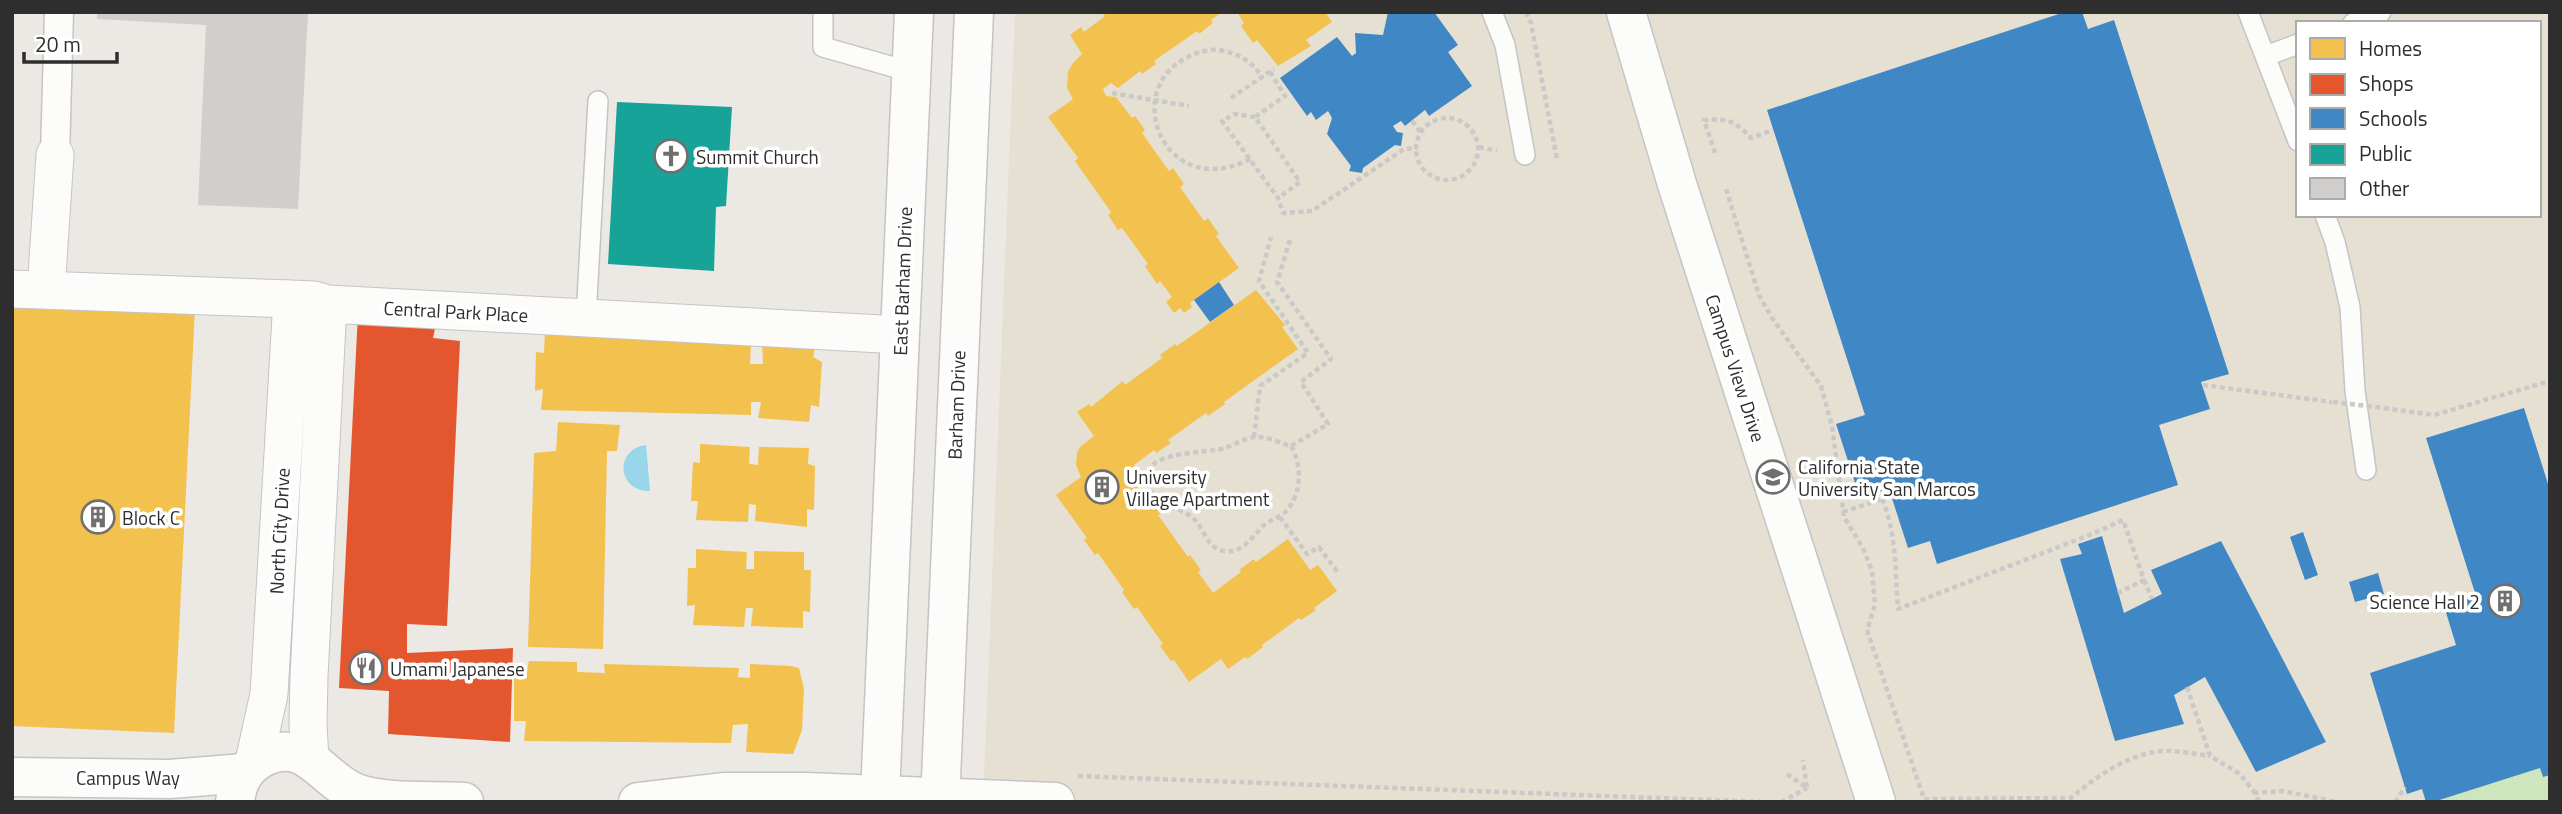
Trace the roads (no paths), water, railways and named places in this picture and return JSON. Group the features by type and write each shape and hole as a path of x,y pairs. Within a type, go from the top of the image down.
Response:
{"street":[{"path":"29,290 55,155 59,12"},
{"path":"911,72 914,12"},
{"name":"Barham Drive","path":"940,799 974,12"},
{"name":"Campus View Drive","path":"1626,12 1677,184 1876,802"},
{"name":"East Barham Drive","path":"899,353 911,72"},
{"name":"Central Park Place","path":"29,290 314,300 328,304 586,318 899,353"},
{"name":"North City Drive","path":"244,779 268,701 292,299"},
{"name":"North City Drive","path":"322,776 307,723 328,304"},
{"path":"878,798 899,353"},
{"name":"Campus Way","path":"12,777 244,779 267,755 296,752 322,776 355,792 386,798 464,802"},
{"path":"638,802 723,792 940,799 1062,788"}],"lane":[{"path":"823,12 823,47 911,72"},
{"path":"1492,12 1505,46 1525,155"},
{"path":"2248,12 2296,136"},
{"path":"2358,21 2381,12"},
{"path":"2266,56 2296,45"},
{"path":"586,318 598,101"},
{"path":"2326,217 2335,242 2350,307 2355,391 2366,470"}],"water":[{"path":"646,445 650,491 631,485 624,470 628,454"}],"place":[{"name":"Summit Church","path":"671,156"},
{"name":"California State University San Marcos","path":"1773,477"},
{"name":"University Village Apartment","path":"1102,487"},
{"name":"Block C","path":"98,517"},
{"name":"Science Hall 2","path":"2505,601"},
{"name":"Umami Japanese","path":"366,668"}]}
